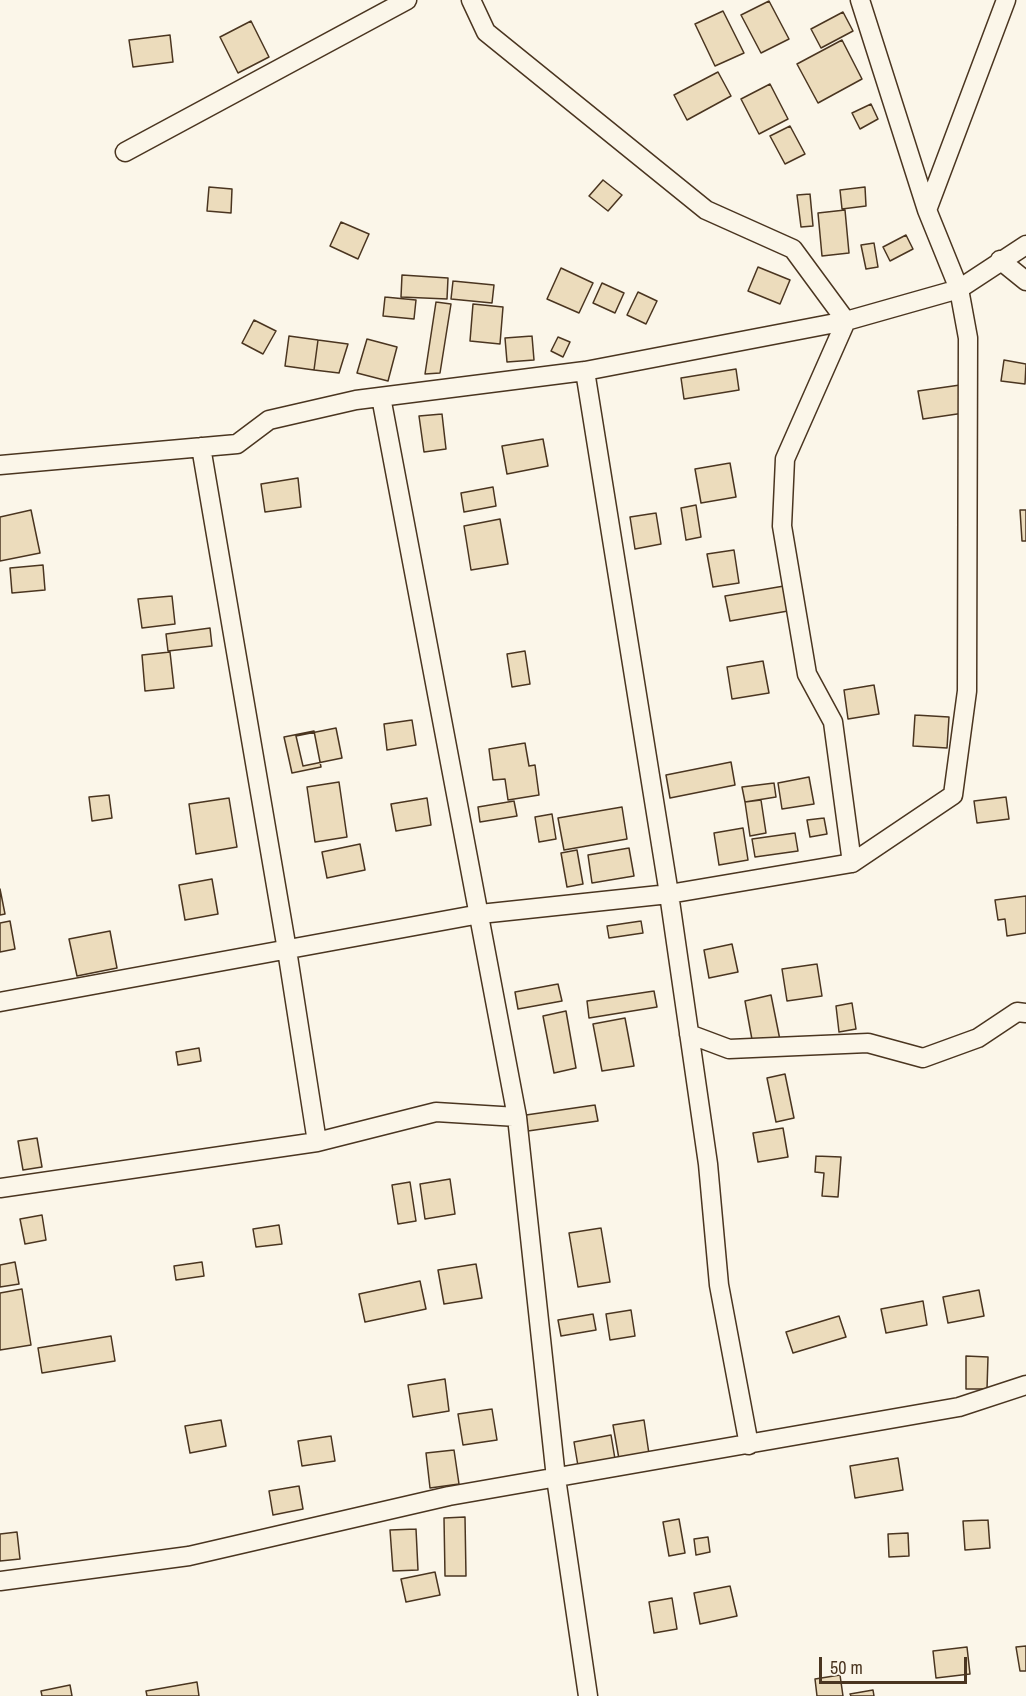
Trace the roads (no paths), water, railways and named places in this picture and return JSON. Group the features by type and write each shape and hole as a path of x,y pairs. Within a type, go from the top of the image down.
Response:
{"street":[{"path":"126,152 407,0"},
{"path":"471,0 486,32 706,210 793,249 846,321"},
{"path":"0,1002 480,914 669,894 852,863 954,795 967,691 968,338 959,289 927,210 860,0"},
{"path":"927,210 1005,0"},
{"path":"0,465 237,444 269,420 381,397 585,371 846,321 959,289 1026,245"},
{"path":"1000,260 1026,281"},
{"path":"846,321 784,459 782,526 807,674 833,722 852,863"},
{"path":"585,371 669,894 708,1164 719,1285 749,1445"},
{"path":"381,397 517,1117 556,1478 588,1696"},
{"path":"201,447 287,950 317,1142"},
{"path":"689,1034 729,1049 868,1043 923,1058 978,1038 1017,1012 1026,1013"},
{"path":"0,1188 317,1142 436,1112 517,1117"},
{"path":"0,1581 189,1556 449,1496 959,1407 1026,1385"}]}
